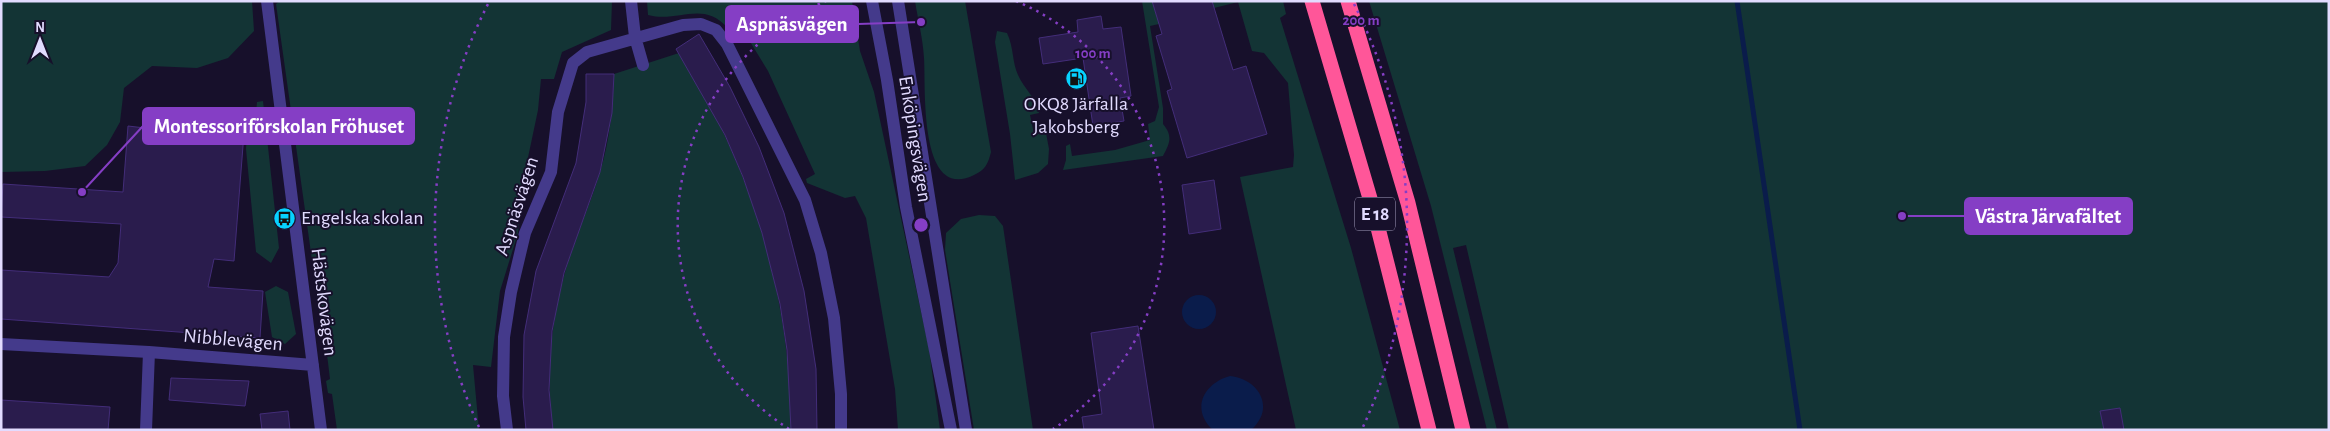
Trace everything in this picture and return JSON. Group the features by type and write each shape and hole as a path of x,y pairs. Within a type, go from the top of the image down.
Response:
{"highway":[{"name":"E 18","path":"1312,1 1374,212 1428,430"},
{"name":"E 18","path":"1348,1 1408,203 1463,430"}],"street":[{"name":"Hästskovägen","path":"267,1 320,430"},
{"path":"631,1 635,37 643,65"},
{"name":"Enköpingsvägen","path":"872,1 887,80 906,208 951,430"},
{"name":"Enköpingsvägen","path":"898,1 966,430"},
{"name":"Aspnäsvägen","path":"507,430 503,396 504,337 511,292 525,233 551,172 558,112 573,63 587,52 635,37 683,25 701,24 716,30 727,44 746,78 805,200 821,253 834,318 841,394 840,430"},
{"name":"Nibblevägen","path":"1,344 149,352 313,366"},
{"path":"146,430 149,352"}],"green space":[{"path":"1,1 252,1 254,31 228,58 197,68 152,66 124,88 120,122 107,145 85,166 45,171 1,172"},
{"path":"280,1 612,1 611,30 562,52 554,79 541,79 538,110 522,186 518,233 500,291 491,367 473,365 479,430 337,430 332,394 328,393 326,381 330,379 325,338 323,338 276,4"},
{"path":"647,1 852,1 860,51 874,92 929,349 940,430 898,430 895,389 866,218 855,196 845,198 807,183 806,179 815,174 768,71 738,22 727,27 718,19 699,13 659,17 648,15"},
{"path":"915,1 965,1 991,152 986,166 974,175 956,179 943,172 934,158 926,115 922,37"},
{"path":"1142,1 1152,1 1159,24 1150,26 1163,108 1163,124 1169,136 1169,143 1163,156 1063,170 1066,160 1066,146 1070,144 1072,156 1115,150 1150,140 1148,124 1155,121 1159,107"},
{"path":"1212,1 1283,1 1286,14 1280,18 1351,248 1400,430 1296,430 1240,177 1293,167 1294,155 1288,83 1264,53 1252,51 1238,2 1214,8"},
{"path":"1369,1 2329,1 2329,430 1509,430 1466,245 1453,248 1497,430 1487,430 1431,206"},
{"path":"997,31 1007,33 1018,75 1038,108 1039,113 1030,115 1034,134 1046,133 1049,149 1048,164 1038,173 1015,180 1010,134 995,42"},
{"path":"679,53 725,136 740,171 765,243 774,279 787,354 791,430 553,430 550,372 555,314 568,263 596,185 606,148 613,99 614,74"},
{"path":"263,101 279,248 271,263 256,252 246,149 247,133 207,129 202,112 256,114 257,102"},
{"path":"979,215 995,216 1003,226 1033,430 974,430 945,250 946,233 961,219"},
{"path":"276,286 288,292 296,334 285,344 272,337 265,292"}],"water":[{"path":"1199,295 1211,300 1216,312 1211,324 1199,329 1187,324 1182,312 1187,300"},
{"path":"1230,376 1240,378 1249,383 1261,396 1263,404 1262,413 1251,430 1213,430 1202,414 1201,406 1207,391 1213,384"}],"building":[{"path":"1152,1 1212,1 1233,70 1246,66 1267,134 1187,158 1167,91 1172,89 1156,36 1162,34"},
{"path":"1101,16 1103,29 1121,27 1131,96 1120,98 1124,121 1093,126 1083,58 1043,64 1039,38 1078,32 1077,20"},
{"path":"699,34 730,87 759,147 784,213 804,291 816,369 817,430 791,430 787,350 780,304 762,233 743,177 725,135 676,49"},
{"path":"586,74 614,74 612,113 600,172 564,273 552,331 549,390 553,430 526,430 523,397 524,335 536,271 576,163 586,102"},
{"path":"145,123 226,128 226,132 244,133 234,261 214,259 208,287 263,291 260,338 1,319 1,270 109,277 118,263 121,224 1,217 3,184 123,192 128,126 145,128"},
{"path":"1214,180 1221,229 1189,234 1182,185"},
{"path":"1138,326 1154,430 1084,430 1082,417 1102,414 1091,333"},
{"path":"171,378 249,381 245,406 169,400"},
{"path":"1,400 110,407 108,430 1,430"},
{"path":"2120,408 2124,430 2104,430 2100,411"},
{"path":"288,411 290,430 262,430 260,414"}],"waterway":[{"path":"1737,1 1800,430"}],"place":[{"name":"Aspnäsvägen","path":"921,22"},
{"name":"OKQ8 Järfalla Jakobsberg","path":"1076,78"},
{"name":"Montessoriförskolan Fröhuset","path":"82,192"},
{"name":"Västra Järvafältet","path":"1902,216"},
{"name":"Engelska skolan","path":"285,218"}]}
